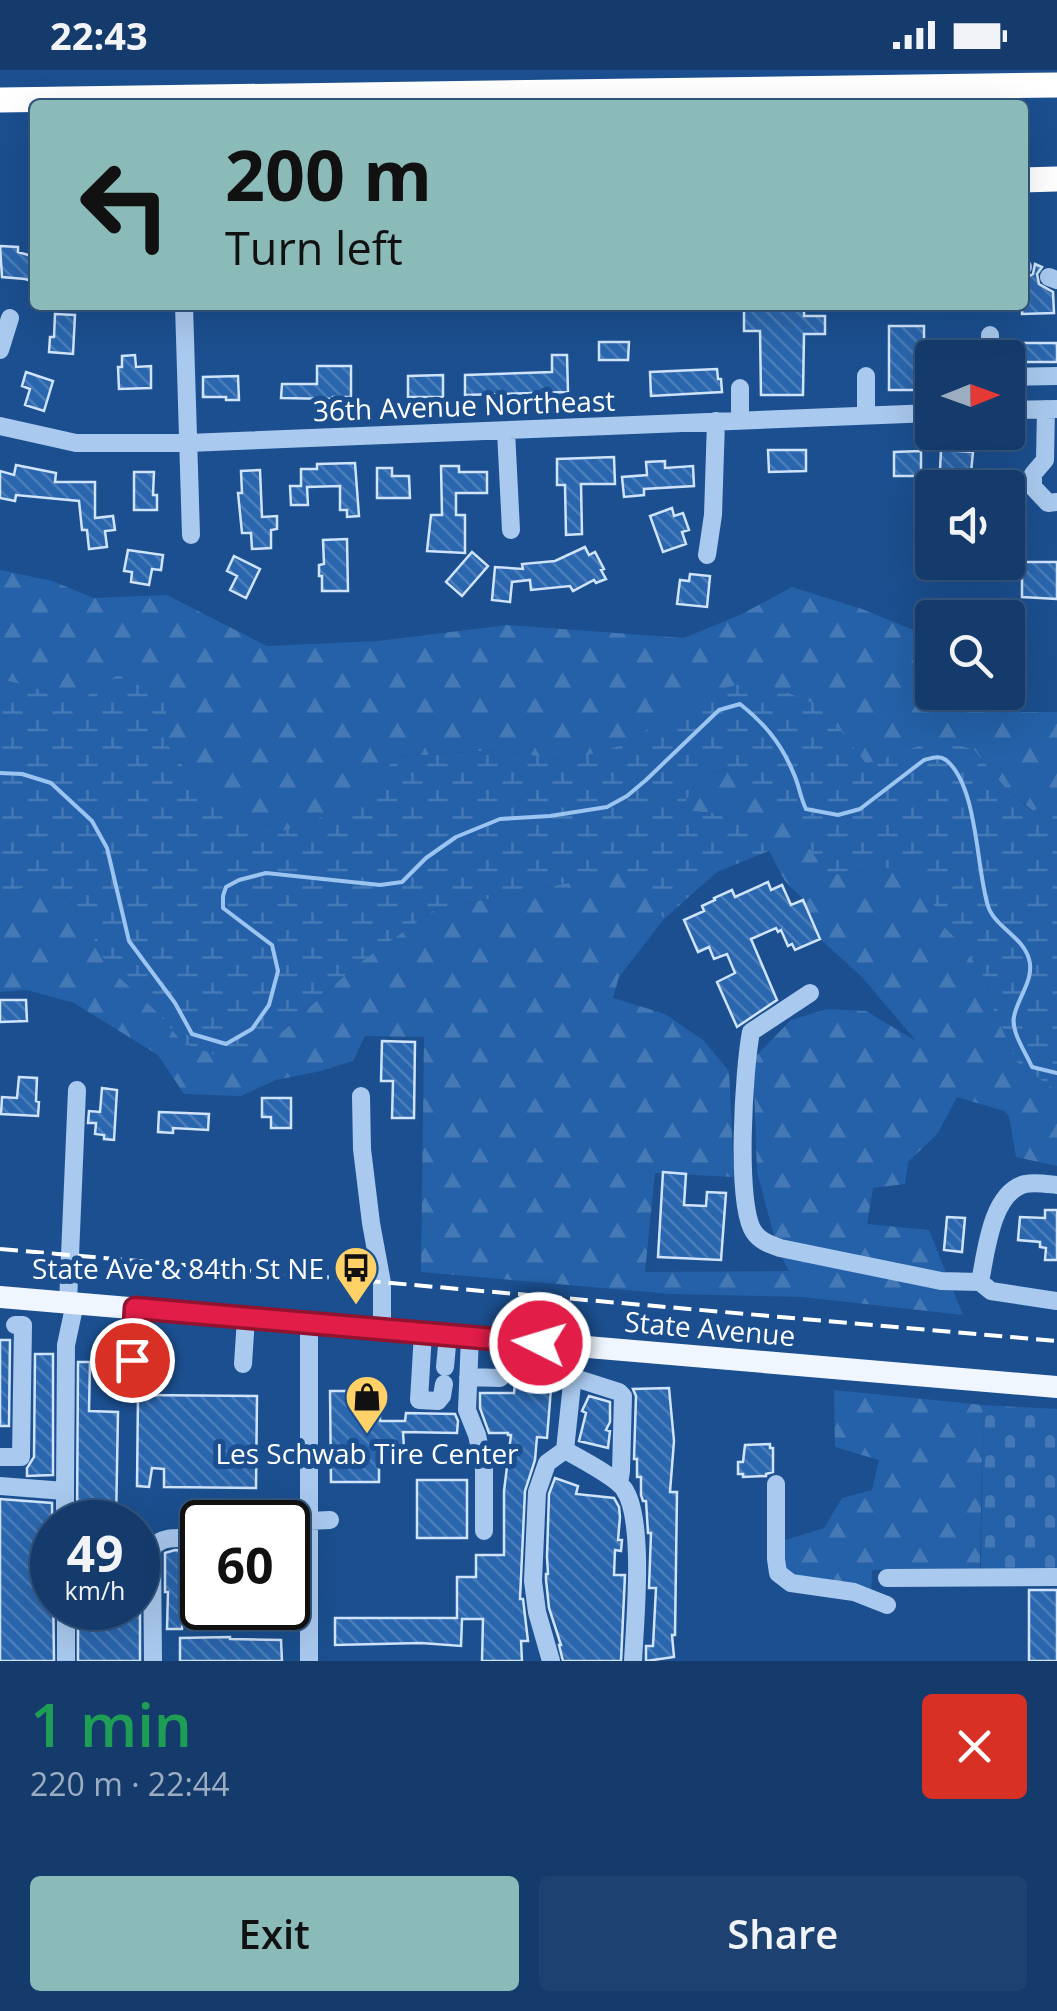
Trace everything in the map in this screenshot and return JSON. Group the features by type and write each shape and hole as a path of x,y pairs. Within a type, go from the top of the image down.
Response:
{"highway":[{"path":"124,100 1057,85"},
{"path":"0,102 30,102"},
{"path":"0,102 30,103"},
{"path":"1028,180 1057,179"}],"main road":[{"name":"State Avenue","path":"8,1298 309,1324 388,1336 424,1333 1057,1387"}],"street":[{"path":"184,310 190,535"},
{"path":"0,350 10,318"},
{"path":"866,376 866,416"},
{"path":"1049,376 1052,451 1032,474 1033,487 1048,503 1057,502"},
{"path":"740,388 740,420"},
{"name":"36th Avenue Northeast","path":"0,426 76,443 188,444 915,414"},
{"path":"706,555 713,515 716,421"},
{"path":"506,432 511,530"},
{"path":"810,993 750,1032 742,1127 747,1214 752,1230 763,1242 780,1248 941,1281 980,1282 991,1291 1057,1301"},
{"path":"65,1500 66,1345 71,1303 76,1090"},
{"path":"361,1096 362,1149 388,1336"},
{"path":"980,1282 989,1235 1005,1197 1023,1184 1057,1185"},
{"path":"0,1456 21,1457 23,1325 7,1324 8,1298"},
{"path":"132,1360 135,1308"},
{"path":"242,1364 246,1318"},
{"path":"309,1324 309,1500"},
{"path":"424,1333 419,1400 438,1400 459,1336"},
{"path":"459,1336 468,1377 467,1410 484,1469 484,1531"},
{"path":"551,1661 537,1612 534,1582 537,1492 547,1464 565,1450 576,1346"},
{"path":"468,1377 500,1378"},
{"path":"572,1378 622,1396 619,1484"},
{"path":"444,1382 468,1397"},
{"path":"565,1450 624,1488 635,1521 634,1661"},
{"path":"776,1484 778,1573 791,1583 854,1592 887,1605"},
{"path":"0,1486 65,1491"},
{"path":"310,1529 330,1520"},
{"path":"154,1661 152,1549 162,1539 180,1539"},
{"path":"887,1578 1057,1577"},
{"path":"66,1630 66,1661"},
{"path":"309,1630 309,1661"}],"green space":[{"path":"0,570 52,581 94,598 167,595 267,646 378,641 507,625 684,638 742,614 792,587 915,631 915,710 1057,712 1057,801 1033,811 1006,789 974,750 866,764 823,707 702,694 625,744 569,761 496,750 397,757 351,807 283,831 242,816 189,775 166,742 166,704 81,700 0,679"},
{"path":"136,662 166,704 166,742 189,775 242,816 283,831 351,807 397,757 496,750 569,761 625,744 701,694 756,680 823,707 866,764 939,739 974,750 1006,789 1032,811 1057,801 1057,1089 1017,1062 993,1009 986,980 962,944 943,926 928,891 907,870 883,868 828,875 797,830 729,770 701,773 681,810 745,822 769,851 717,872 664,919 633,875 614,866 574,882 435,909 355,966 283,1031 241,1057 219,1056 184,1044 157,1012 107,966 88,926 67,897 21,888 0,898 0,679 81,700"},
{"path":"730,770 797,830 828,875 883,868 907,870 928,891 943,926 962,944 986,980 993,1009 1057,1089 1057,1166 1016,1157 1009,1116 957,1097 938,1133 908,1162 905,1184 873,1188 867,1224 929,1230 963,1315 803,1297 671,1294 421,1272 424,1037 365,1036 353,1061 276,1080 241,1096 184,1094 158,1055 74,1003 27,990 0,992 0,898 21,888 67,897 88,926 107,966 157,1012 184,1044 283,1031 355,966 435,909 574,882 614,866 633,875 664,919 619,977 613,998 665,1014 703,1040 729,1071 734,1177 655,1173 645,1272 789,1271 777,1247 757,1172 753,1059 791,1020 827,1009 866,1011 916,1041 862,977 821,940 804,900 785,881 769,851 745,822 681,810 701,773"},
{"path":"834,1390 983,1405 980,1569 872,1570 871,1595 788,1577 779,1542 824,1528 842,1498 872,1490 879,1460 835,1447"},
{"path":"983,1405 1057,1409 1057,1569 981,1569"}],"building":[{"path":"0,246 18,247 18,252 30,256 30,280 2,277"},
{"path":"1035,264 1042,267 1037,274 1039,284 1053,292 1054,313 1022,314 1022,310 1028,310 1028,277 1033,274"},
{"path":"744,310 804,310 804,316 825,316 825,334 804,334 803,395 761,395 760,331 744,331"},
{"path":"55,314 75,315 73,354 49,352"},
{"path":"889,326 924,326 924,340 915,340 915,390 889,390"},
{"path":"599,342 629,342 628,360 599,360"},
{"path":"1025,343 1057,343 1057,362 1025,362"},
{"path":"135,355 136,367 151,366 151,388 119,389 122,356"},
{"path":"552,355 567,355 568,392 465,395 465,375 552,372"},
{"path":"317,366 351,366 351,397 281,398 282,384 317,384"},
{"path":"717,369 722,392 651,396 650,372"},
{"path":"26,372 53,381 44,411 25,405 30,389 22,386"},
{"path":"443,375 443,397 408,397 408,376"},
{"path":"238,376 239,400 203,397 203,377"},
{"path":"768,450 806,450 806,471 769,472"},
{"path":"941,450 973,452 971,470 940,470"},
{"path":"921,451 921,470 915,470 915,476 894,476 894,452"},
{"path":"614,457 615,484 581,484 582,534 566,535 565,485 557,485 557,459"},
{"path":"665,461 665,468 693,466 694,486 644,489 644,495 624,497 622,477 647,475 646,462"},
{"path":"355,463 359,516 347,517 347,510 340,510 340,486 307,487 308,505 291,505 290,486 301,486 301,469 317,469 317,464"},
{"path":"16,465 56,473 55,482 95,482 95,518 113,516 115,530 105,531 107,547 89,549 79,501 16,495 15,501 0,498 0,471 14,475"},
{"path":"441,466 459,466 459,472 487,472 487,493 456,493 456,515 465,515 465,553 427,551 431,515 442,515"},
{"path":"377,468 392,468 392,476 409,476 410,498 377,498"},
{"path":"260,470 262,517 277,516 277,529 271,530 271,548 252,549 251,533 242,533 238,493 242,493 241,471"},
{"path":"134,472 154,472 157,510 134,510"},
{"path":"672,508 674,516 683,513 689,530 682,532 686,544 663,552 650,516"},
{"path":"347,539 348,591 322,591 319,565 324,564 323,540"},
{"path":"585,547 589,555 595,552 606,579 596,583 594,580 573,591 570,586 531,590 530,580 512,582 510,602 492,600 495,567 523,569 522,564 555,561"},
{"path":"128,550 163,555 161,570 152,569 149,585 131,582 132,572 124,571"},
{"path":"472,552 488,566 462,596 446,582"},
{"path":"234,556 260,569 246,598 230,590 237,576 227,571"},
{"path":"1025,562 1057,562 1057,599 1022,597"},
{"path":"690,574 710,576 707,607 677,604 680,580 689,581"},
{"path":"768,882 771,890 782,885 791,905 803,900 820,939 795,950 776,928 751,939 777,1000 737,1027 717,982 735,973 727,954 714,959 709,947 698,952 684,920 704,911 702,906 714,898 732,890 735,897"},
{"path":"0,1000 26,1000 27,1021 0,1022"},
{"path":"382,1041 415,1042 414,1118 392,1118 393,1081 381,1081"},
{"path":"19,1077 37,1078 38,1116 1,1114 2,1097 17,1098"},
{"path":"102,1088 117,1090 114,1140 95,1134 96,1123 88,1123 89,1111 100,1112"},
{"path":"262,1098 291,1098 291,1128 271,1128 271,1117 262,1117"},
{"path":"159,1112 209,1114 208,1130 173,1128 173,1133 158,1132"},
{"path":"663,1172 686,1174 684,1205 706,1206 707,1192 726,1193 721,1260 658,1257"},
{"path":"1045,1210 1057,1210 1057,1260 1045,1260 1046,1248 1040,1247 1040,1242 1018,1240 1020,1217 1045,1218"},
{"path":"947,1217 965,1218 962,1252 944,1250"},
{"path":"0,1340 10,1340 9,1426 0,1426"},
{"path":"35,1354 53,1354 53,1475 27,1476 34,1457"},
{"path":"78,1362 90,1362 89,1411 118,1412 116,1500 77,1500"},
{"path":"535,1374 552,1376 547,1438 537,1437 535,1460 525,1491 520,1599 528,1641 521,1641 522,1661 482,1661 483,1619 462,1619 461,1646 335,1645 335,1618 457,1618 457,1577 476,1577 476,1555 504,1555 504,1491 511,1435 489,1433 480,1408 480,1393 514,1393 515,1383 534,1384"},
{"path":"669,1388 674,1441 670,1492 677,1492 674,1657 646,1661 646,1646 653,1646 656,1588 649,1588 651,1533 634,1459 633,1389"},
{"name":"Les Schwab Tire Center","path":"330,1391 380,1391 380,1421 405,1421 406,1413 455,1414 457,1433 403,1432 404,1448 379,1448 379,1482 331,1482"},
{"path":"138,1395 257,1396 256,1488 164,1487 164,1469 152,1468 149,1487 137,1486"},
{"path":"589,1396 610,1402 608,1448 579,1441 586,1413 582,1411"},
{"path":"770,1444 773,1472 766,1476 738,1474 745,1445"},
{"path":"555,1478 578,1486 576,1494 614,1498 619,1507 618,1540 622,1540 621,1551 615,1550 614,1575 625,1575 621,1661 563,1661 546,1580 549,1494"},
{"path":"417,1480 467,1480 467,1538 417,1538"},
{"path":"0,1499 30,1501 30,1630 54,1630 54,1661 0,1661"},
{"path":"180,1550 180,1629 167,1629 165,1553"},
{"path":"1029,1590 1057,1590 1057,1661 1029,1661"},
{"path":"78,1630 140,1630 140,1661 78,1661"},
{"path":"180,1638 281,1640 282,1661 180,1661"}],"waterway":[{"path":"0,773 22,774 51,783 92,821 107,848 129,941 175,1003 192,1034 226,1044 252,1029 269,1005 278,971 272,945 223,908 226,887 239,880 266,873 380,885 402,882 426,858 456,837 500,819 607,807 646,780 719,710 740,704 764,726 783,752 806,809 838,815 860,809 924,760 941,758 956,772 964,788 991,913 1021,944 1029,959 1028,982 1014,1017 1017,1036 1032,1067 1057,1073"}],"railway":[{"path":"0,1249 1057,1341"}],"place":[{"name":"State Ave & 84th St NE","path":"356,1306"},
{"name":"Les Schwab Tire Center","path":"367,1435"}],"route":[{"path":"132,1360 135,1308 540,1343"}]}
